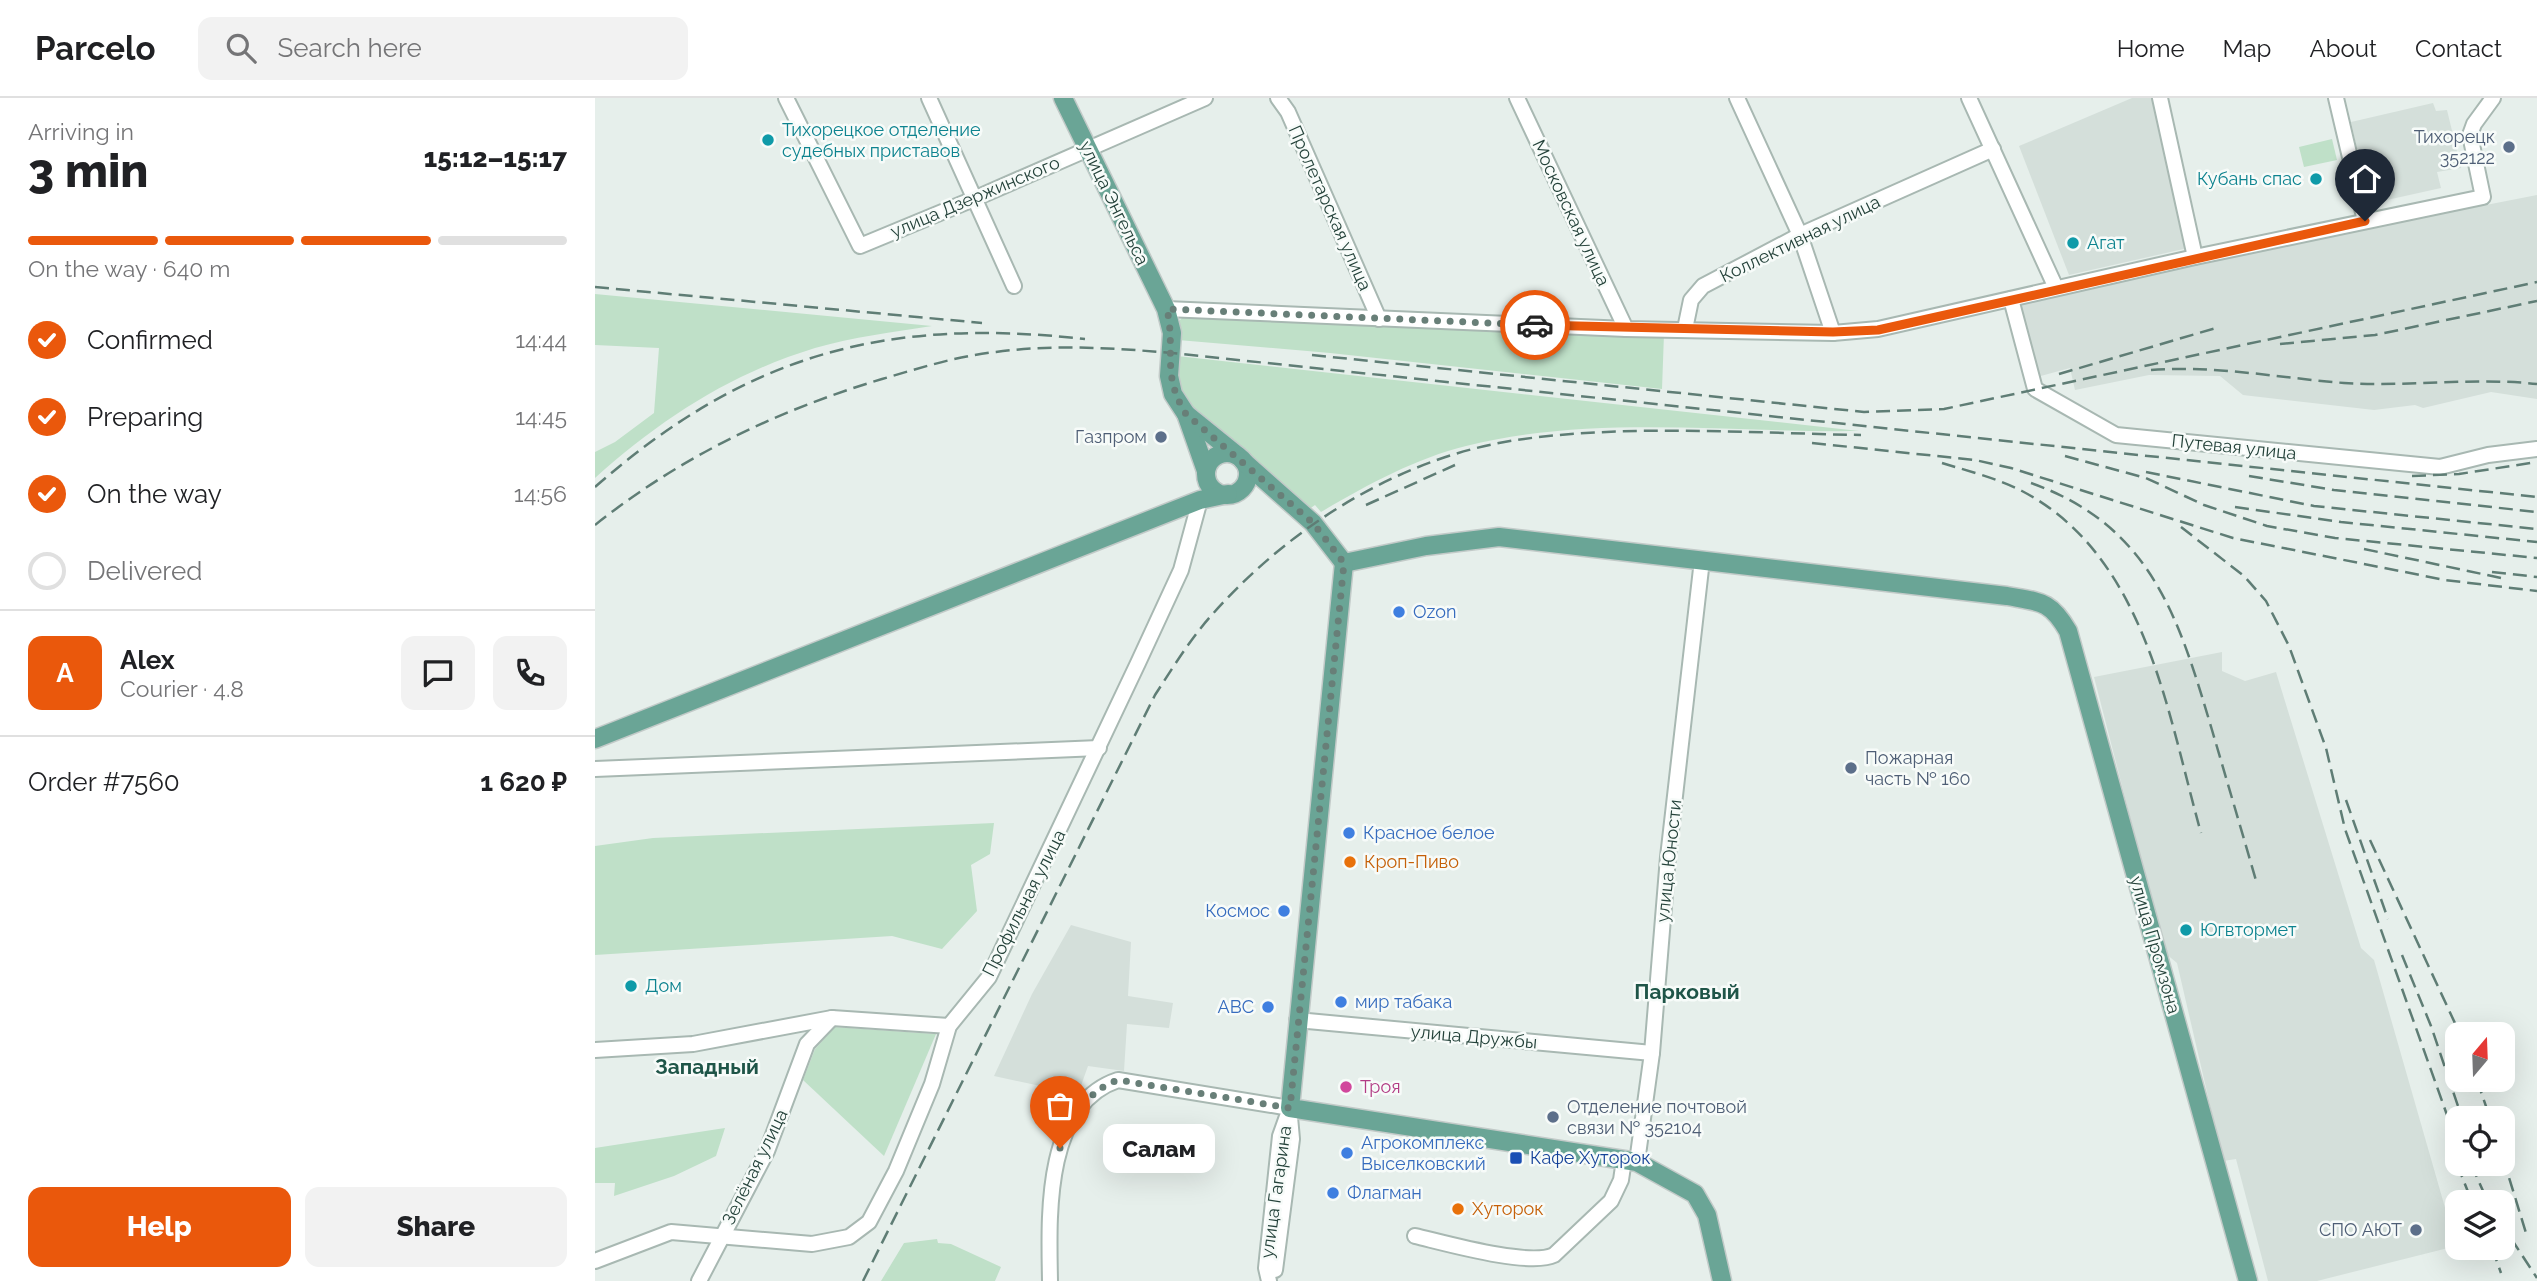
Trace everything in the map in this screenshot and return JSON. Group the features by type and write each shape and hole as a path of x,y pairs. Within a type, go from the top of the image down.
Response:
{"main road":[{"name":"улица Энгельса","path":"1063,98 1167,309 1172,333 1169,376 1173,394 1186,414 1207,476"},
{"path":"1186,414 1313,523 1344,563 1426,546 1499,537 1702,560"},
{"path":"1200,500 1211,460 1220,454 1228,453 1241,459 1248,472 1241,489 1230,494 1215,490 1207,476"},
{"path":"595,739 1200,500 1273,489"},
{"name":"улица Промзона","path":"1702,560 2007,596 2039,602 2056,611 2068,631 2248,1281"},
{"name":"улица Гагарина","path":"1290,1108 1344,563"},
{"path":"1290,1108 1630,1161 1695,1194 1707,1215 1722,1281"}],"street":[{"name":"улица Дзержинского","path":"786,98 860,246 1205,98"},
{"path":"929,98 1014,286"},
{"name":"Пролетарская улица","path":"1278,98 1288,112 1380,319"},
{"name":"Московская улица","path":"1517,98 1626,328"},
{"path":"1737,98 1800,235 1833,332"},
{"path":"1969,98 2056,288"},
{"path":"2160,98 2195,257"},
{"path":"2336,98 2365,221"},
{"path":"1167,309 1626,328 1833,332 1878,330 2195,257 2483,197 2470,135 2493,98"},
{"name":"Коллективная улица","path":"1685,329 1691,300 1703,286 1800,235 1993,149"},
{"name":"Путевая улица","path":"2011,299 2035,389 2116,435 2440,467 2489,455 2537,449"},
{"name":"Профильная улица","path":"721,1236 811,1244 849,1237 869,1222 895,1171 932,1084 949,1026 989,977 1181,570 1200,500"},
{"name":"улица Юности","path":"1415,1236 1498,1254 1545,1259 1563,1247 1611,1200 1630,1161 1652,1053 1668,857 1702,560"},
{"path":"595,769 1099,748"},
{"path":"595,1050 693,1044 832,1018 949,1026"},
{"name":"Зелёная улица","path":"699,1281 767,1151 807,1044 832,1018"},
{"name":"улица Дружбы","path":"1297,1020 1652,1053"},
{"path":"1050,1281 1052,1185 1060,1148 1071,1122 1088,1099 1108,1083 1118,1080 1290,1108"},
{"name":"улица Гагарина","path":"1270,1278 1275,1270 1292,1139 1290,1108"},
{"path":"595,1261 671,1232 721,1236"}],"shaded area":[{"path":"2132,98 2157,98 2188,248 2069,275 2019,146"},
{"path":"2433,103 2436,111 2447,110 2461,168 2437,172 2441,188 2369,204 2351,122"},
{"path":"2537,195 2537,399 2491,392 2423,408 2415,405 2374,410 2243,395 2220,376 2149,375 2075,390 2070,368 2037,377 2020,305 2302,241"},
{"path":"2222,652 2222,671 2245,681 2276,672 2361,948 2374,960 2445,1208 2445,1249 2317,1281 2268,1281 2236,1159 2223,1161 2177,963 2165,953 2094,677"},
{"path":"1071,925 1131,942 1128,996 1173,1003 1169,1028 1127,1024 1124,1071 1088,1066 1078,1094 994,1076 1032,994"}],"green space":[{"path":"2332,139 2337,160 2304,167 2299,147"},
{"path":"595,294 932,326 829,344 754,371 725,385 671,418 595,478 595,452 615,442 654,413 659,348 595,345"},
{"path":"1182,318 1664,334 1662,389 1330,353 1178,340 1177,323"},
{"path":"1177,356 1859,431 1661,427 1563,430 1514,436 1447,451 1409,465 1321,512 1315,505 1308,510 1284,485 1188,404 1178,384"},
{"path":"994,823 990,854 971,865 977,911 942,949 892,936 595,955 595,846 653,838"},
{"path":"835,1027 936,1034 884,1156 803,1080 815,1049"},
{"path":"725,1128 716,1156 674,1176 614,1196 615,1183 595,1183 595,1148"},
{"path":"937,1239 938,1243 951,1244 1001,1267 995,1281 881,1281 904,1243"}],"railway":[{"path":"1312,355 1864,412 1944,409 2537,282"},
{"path":"595,287 982,323"},
{"path":"2280,344 2375,335 2537,301"},
{"path":"2059,374 2216,328"},
{"path":"595,487 652,441 708,404 765,375 823,354 883,341 946,334 1013,334 1085,339"},
{"path":"595,525 628,500 696,457 731,438 805,406 882,379 953,359 1062,347 1172,353 2537,497"},
{"path":"2151,370 2199,369 2368,384 2489,381 2537,384"},
{"path":"863,1281 1155,695 1210,617 1274,554 1348,502 1388,480 1472,449 1516,440 1645,431 1861,435"},
{"path":"1812,443 1975,460 2011,468 2233,538 2445,580 2537,591"},
{"path":"2065,456 2146,478 2204,505 2267,526 2335,538 2537,558"},
{"path":"2412,476 2459,474 2537,462"},
{"path":"1942,463 2022,491 2064,519 2097,555 2124,596 2145,641 2162,689 2201,833"},
{"path":"1366,505 1455,465"},
{"path":"2146,472 2314,506 2537,529"},
{"path":"2249,476 2334,490 2537,512"},
{"path":"2031,483 2072,501 2106,524 2133,551 2155,581 2172,614 2200,689 2257,884"},
{"path":"2235,507 2341,522 2537,542"},
{"path":"2181,527 2244,576 2266,601 2289,646 2326,748 2345,829 2445,1109"},
{"path":"2364,549 2501,578"},
{"path":"2492,572 2537,577"},
{"path":"2346,800 2388,919"},
{"path":"2370,840 2454,1022"},
{"path":"2402,955 2431,1026 2458,1106"},
{"path":"2481,1092 2486,1106"},
{"path":"2462,1176 2467,1190"},
{"path":"2476,1176 2483,1190"},
{"path":"2509,1176 2526,1233"},
{"path":"2515,1245 2537,1278"},
{"path":"2496,1260 2501,1273"}],"way so far":[{"path":"1060,1148 1071,1122 1088,1099 1108,1083 1118,1080 1290,1108 1344,563 1313,523 1241,458 1186,414 1173,394 1169,376 1172,333 1167,309 1535,325"}],"place":[{"name":"Тихорецкое отделение судебных приставов","path":"768,140"},
{"name":"Тихорецк 352122","path":"2509,147"},
{"name":"Кубань спас","path":"2316,179"},
{"name":"Агат","path":"2073,243"},
{"name":"Газпром","path":"1161,437"},
{"name":"Ozon","path":"1399,612"},
{"name":"Пожарная часть № 160","path":"1851,768"},
{"name":"Красное белое","path":"1349,833"},
{"name":"Кроп-Пиво","path":"1350,862"},
{"name":"Космос","path":"1284,911"},
{"name":"Югвтормет","path":"2186,930"},
{"name":"Дом","path":"631,986"},
{"name":"мир табака","path":"1341,1002"},
{"name":"ABC","path":"1268,1007"},
{"name":"Троя","path":"1346,1087"},
{"name":"Отделение почтовой связи № 352104","path":"1553,1117"},
{"name":"Салам","path":"1060,1148"},
{"name":"Агрокомплекс Выселковский","path":"1347,1153"},
{"name":"Кафе Хуторок","path":"1516,1158"},
{"name":"Флагман","path":"1333,1193"},
{"name":"Хуторок","path":"1458,1209"},
{"name":"СПО АЮТ","path":"2416,1230"}],"district":[{"name":"Парковый","path":"1687,992"},
{"name":"Западный","path":"707,1067"}],"route":[{"path":"1535,325 1833,332 1878,330 2056,288 2365,221"}]}
